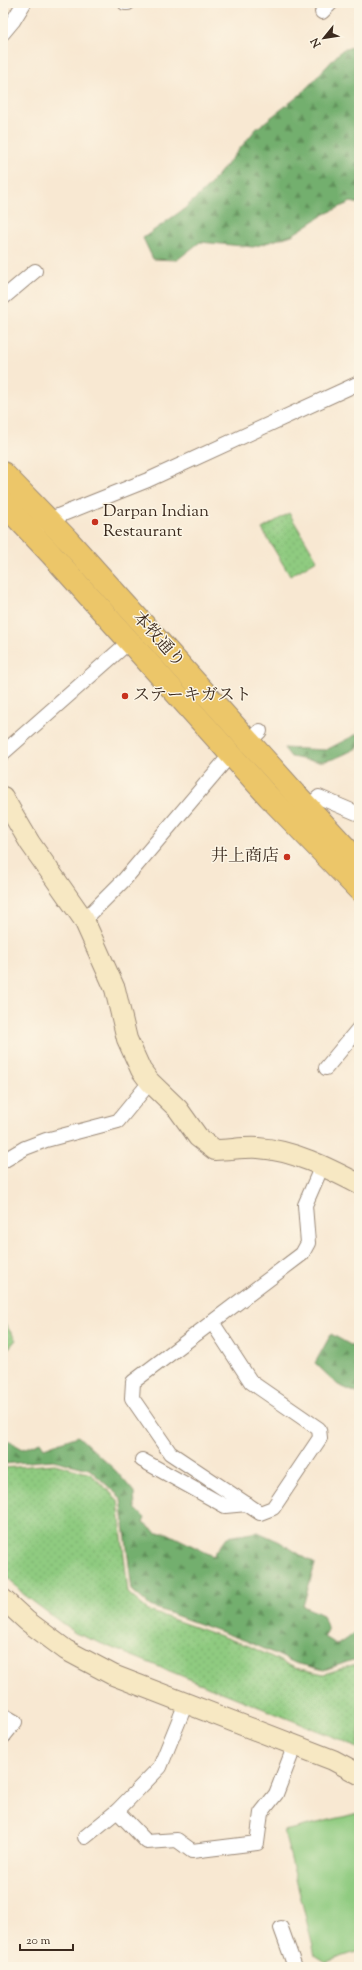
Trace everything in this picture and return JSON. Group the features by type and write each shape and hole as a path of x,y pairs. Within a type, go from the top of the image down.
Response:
{"main road":[{"name":"本牧通り","path":"3,473 255,736 300,814 359,890"},
{"name":"本牧通り","path":"3,503 130,641 231,754 300,814 359,862"}],"street":[{"path":"3,33 14,21 24,3"},
{"path":"3,298 35,271"},
{"path":"32,535 48,520 148,480 359,383"},
{"path":"3,753 130,641"},
{"path":"84,920 124,880 231,754"},
{"path":"3,797 30,843 84,920 115,989 127,1038 141,1070 150,1082 178,1109 198,1137 215,1150 258,1148 293,1156 322,1166 359,1184"},
{"path":"300,814 319,797 359,814"},
{"path":"326,1068 359,1028"},
{"path":"3,1161 25,1148 46,1140 118,1121 150,1082"},
{"path":"212,1322 251,1382 319,1429 320,1438 273,1508 260,1513 170,1453 132,1398 133,1382 212,1322 302,1254 308,1243 305,1206 322,1166"},
{"path":"142,1460 225,1506 247,1504"},
{"path":"3,1599 27,1621 66,1650 113,1675 333,1760 359,1774"},
{"path":"85,1837 117,1810 160,1767 186,1703"},
{"path":"3,1715 15,1722 3,1737"},
{"path":"117,1810 147,1842 177,1840 192,1851 257,1843 261,1813 276,1794 295,1745"},
{"path":"281,1928 295,1967"}],"green space":[{"path":"356,46 359,50 359,204 351,202 323,215 292,235 253,247 200,242 177,260 153,259 143,238 184,209 209,186 256,129 301,94 342,50"},
{"path":"289,513 317,560 290,576 262,529"},
{"path":"359,733 359,747 326,761 312,761 291,757 284,748 326,750"},
{"path":"3,1321 16,1340 3,1354"},
{"path":"331,1334 356,1348 359,1343 359,1394 338,1385 315,1363"},
{"path":"78,1436 116,1471 134,1492 135,1508 145,1518 143,1523 157,1533 167,1533 213,1556 227,1537 258,1532 280,1542 315,1564 303,1606 323,1615 328,1630 324,1637 337,1645 359,1630 359,1658 324,1670 295,1663 249,1642 150,1606 132,1590 121,1498 89,1469 53,1460 3,1464 3,1438 23,1449 40,1442 44,1448"},
{"path":"55,1464 91,1474 118,1500 128,1593 149,1611 249,1646 295,1668 324,1674 359,1663 359,1749 346,1742 75,1633 23,1594 3,1572 3,1468"},
{"path":"359,1813 359,1951 326,1962 315,1955 284,1831"}],"place":[{"name":"Darpan Indian Restaurant","path":"95,522"},
{"name":"ステーキガスト","path":"125,696"},
{"name":"井上商店","path":"287,857"}]}
